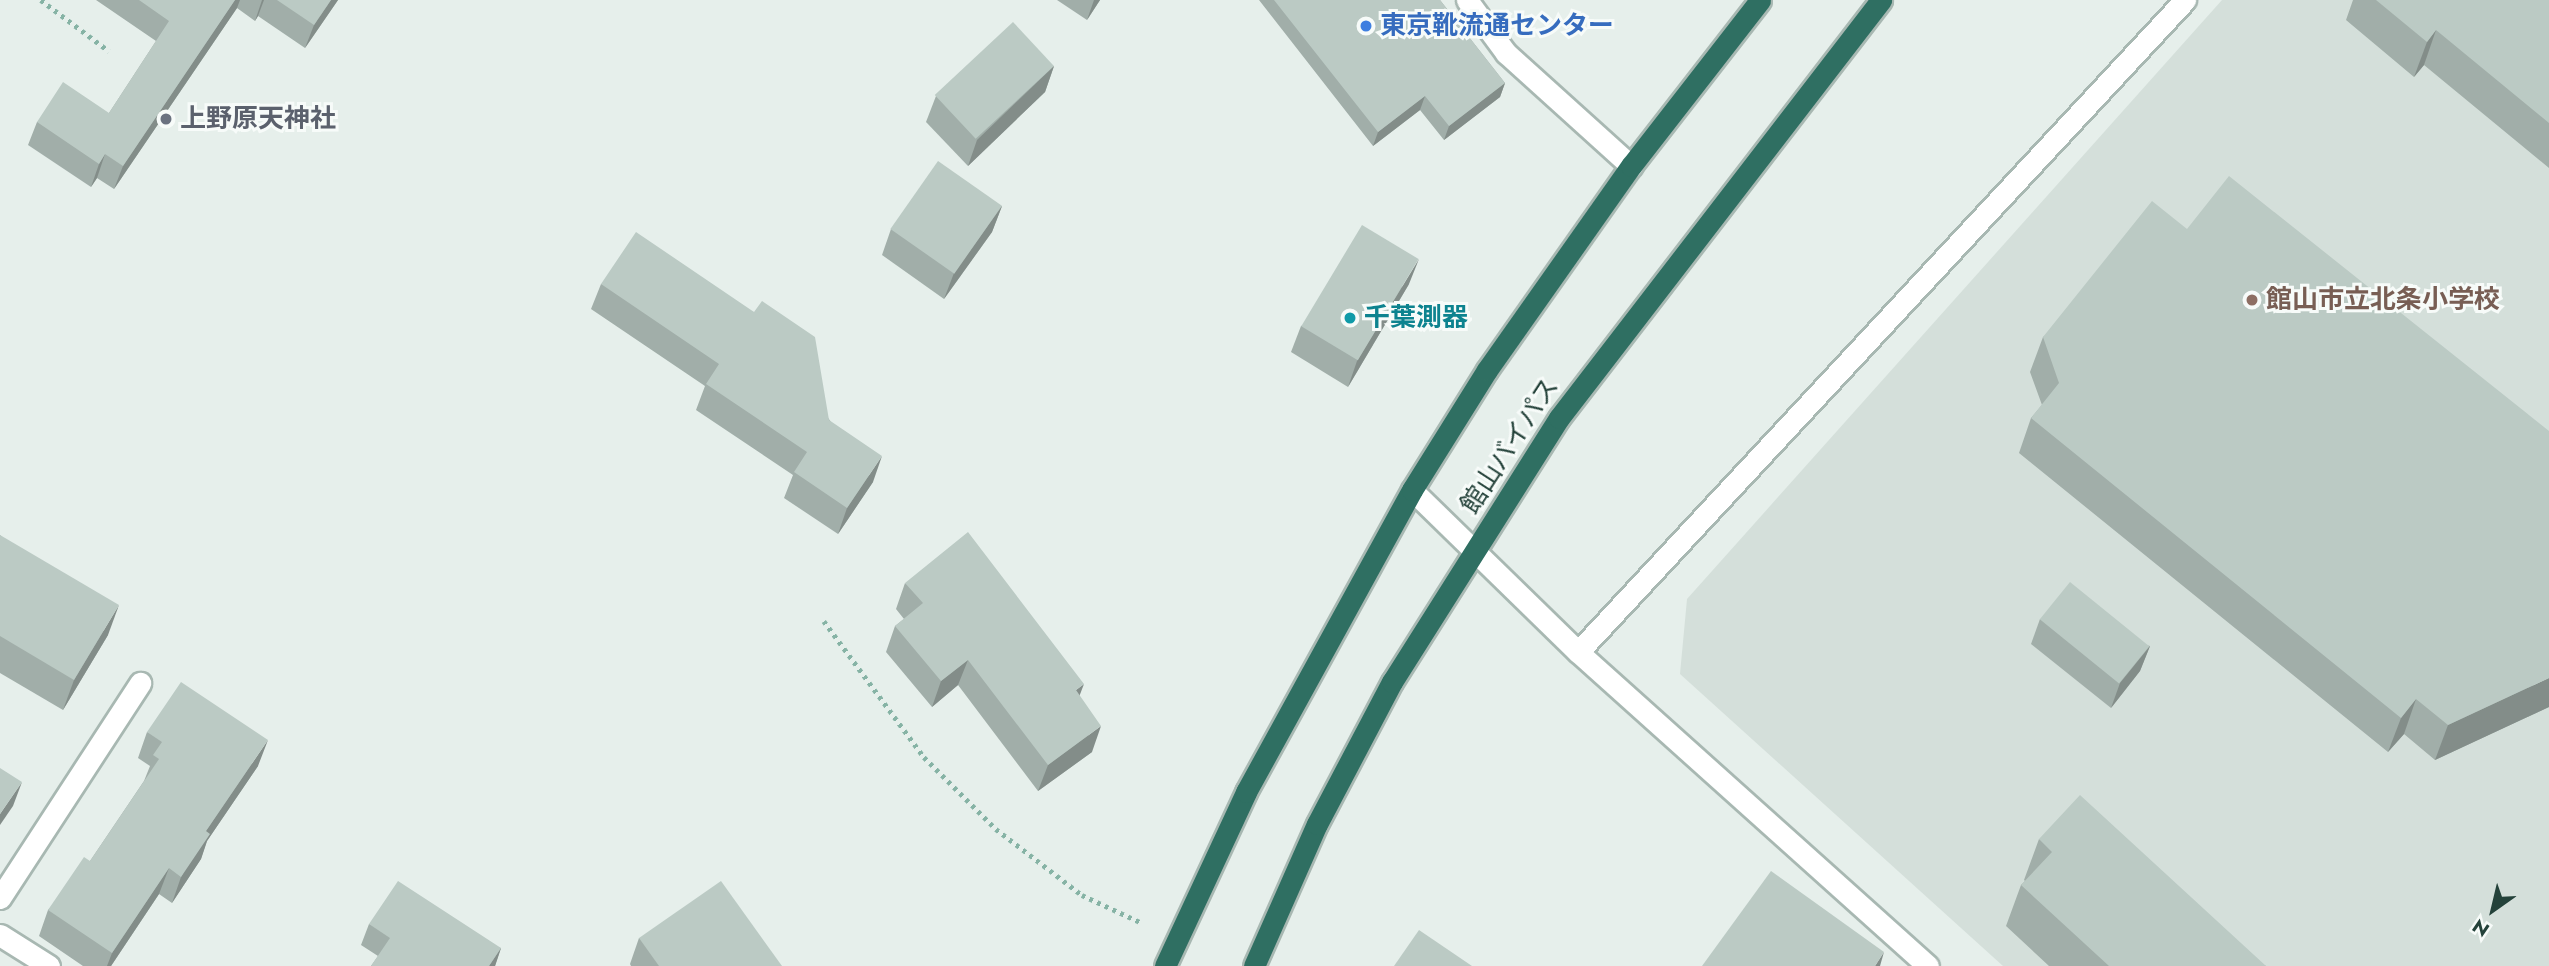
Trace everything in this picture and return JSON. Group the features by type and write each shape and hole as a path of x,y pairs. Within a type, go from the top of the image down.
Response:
{"highway":[{"path":"1165,966 1246,792 1412,490 1487,370 1631,166 1760,0"},
{"name":"館山バイパス","path":"1254,966 1317,824 1392,682 1559,418 1881,0"}],"street":[{"path":"1467,0 1506,52 1631,166"},
{"path":"1578,652 2185,0"},
{"path":"1412,490 1578,652 1928,966"},
{"path":"0,898 140,683"},
{"path":"0,935 49,966"}],"path":[{"path":"41,0 109,51"},
{"path":"824,621 924,757 996,829 1082,895 1176,939"}],"shaded area":[{"name":"館山市立北条小学校","path":"2222,0 2549,0 2549,966 2003,966 1680,674 1687,599"}],"building":[{"path":"139,0 235,0 123,166 105,154 99,164 37,122 63,82 109,113 169,21"},
{"path":"277,0 331,0 314,25"},
{"path":"1274,0 1440,0 1505,83 1449,126 1425,96 1378,132"},
{"path":"2376,0 2549,0 2549,123 2436,30 2427,42"},
{"path":"1013,22 1054,66 976,139 935,95"},
{"path":"938,161 1002,206 954,274 890,229"},
{"path":"2229,176 2549,431 2549,678 2448,725 2416,699 2401,718 2031,418 2059,383 2043,337 2152,201 2187,229"},
{"name":"千葉測器","path":"1362,225 1419,259 1358,360 1301,326"},
{"path":"636,232 754,312 762,301 815,337 829,420 882,456 847,508 794,472 807,452 706,384 719,364 601,284"},
{"path":"968,532 1084,684 1076,690 1101,726 1048,765 968,660 941,681 895,626 923,603 905,583"},
{"path":"0,535 119,605 74,680 0,636"},
{"path":"2070,582 2149,646 2119,683 2040,619"},
{"path":"181,682 268,740 206,831 210,834 181,877 169,868 112,953 48,910 84,857 90,861 159,759 153,755 162,742 147,732"},
{"path":"0,768 22,782 0,814"},
{"path":"2080,795 2266,966 2109,966 2021,885 2052,852 2039,839"},
{"path":"1771,871 1884,952 1875,966 1702,966"},
{"path":"398,881 501,948 489,966 371,966 390,938 369,924"},
{"path":"721,881 782,966 659,966 639,938"},
{"path":"1419,930 1472,966 1394,966"}],"place":[{"name":"東京靴流通センター","path":"1366,26"},
{"name":"上野原天神社","path":"166,119"},
{"name":"館山市立北条小学校","path":"2252,300"},
{"name":"千葉測器","path":"1350,318"}]}
